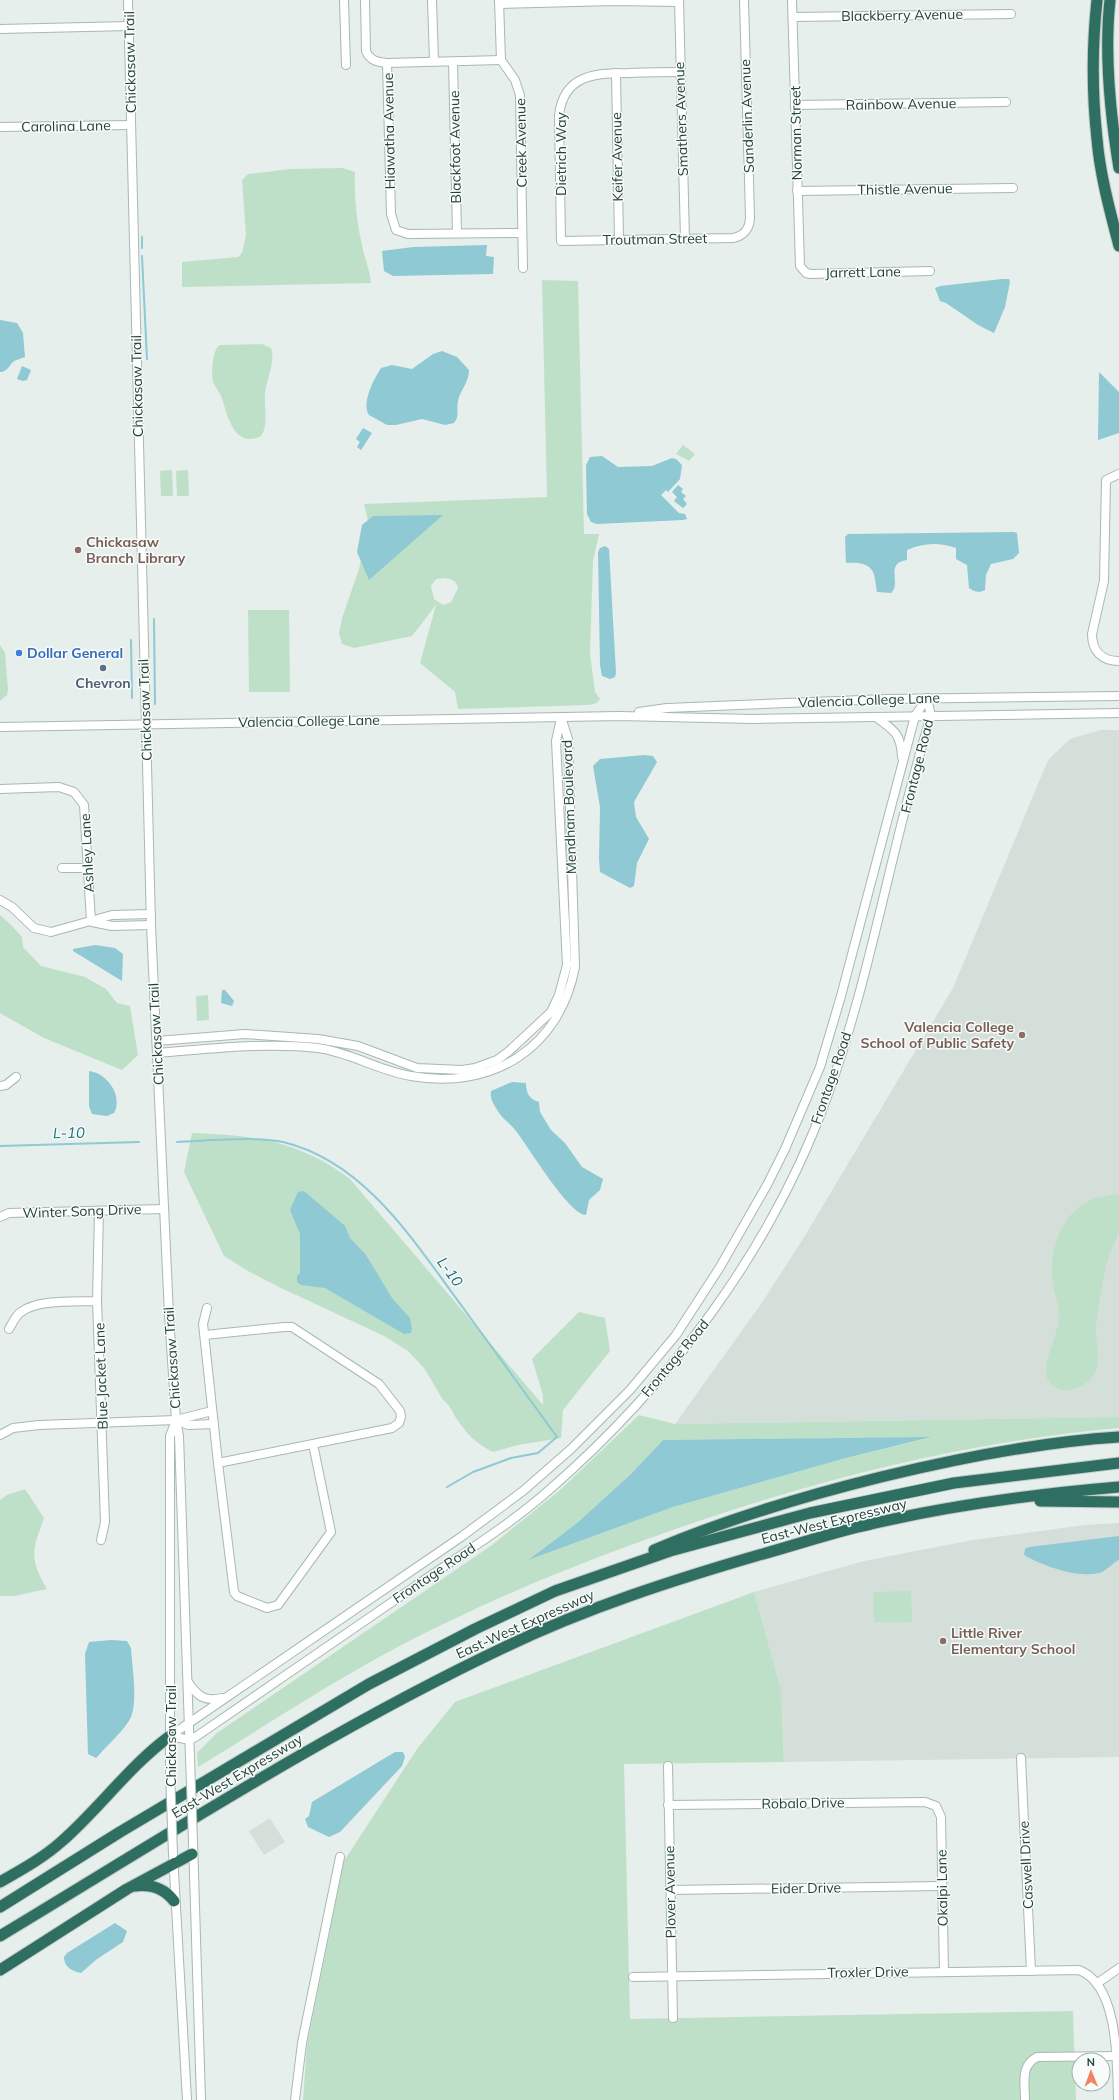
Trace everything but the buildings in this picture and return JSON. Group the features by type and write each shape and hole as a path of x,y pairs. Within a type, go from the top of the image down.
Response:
{"highway":[{"path":"1097,0 1094,72 1097,141 1108,202 1119,246"},
{"path":"1110,0 1108,21 1109,75 1114,140 1119,168"},
{"path":"555,1591 691,1534 811,1495 946,1461 1036,1446 1119,1437"},
{"name":"East-West Expressway","path":"0,1906 120,1832 369,1684 475,1629 555,1591 670,1552 810,1513 954,1483 1119,1462"},
{"name":"East-West Expressway","path":"0,1936 299,1756 406,1695 508,1645 601,1607 696,1573 869,1524 995,1500 1119,1487"},
{"path":"995,1500 1119,1502"},
{"path":"0,1882 38,1860 61,1842 133,1767 170,1736"},
{"path":"0,1970 173,1859 192,1854"},
{"path":"131,1887 142,1885 161,1889 168,1893 174,1901"}],"street":[{"name":"Chickasaw Trail","path":"128,0 151,914 164,1209 176,1420 179,1436 190,1740 192,1854 202,2100"},
{"path":"344,0 346,65"},
{"name":"Hiawatha Avenue","path":"365,0 366,43 368,56 374,61 387,63 390,210 394,228 398,232 408,234 456,233"},
{"path":"432,0 434,61"},
{"path":"387,63 501,60 500,2 613,0 679,1"},
{"name":"Sanderlin Avenue","path":"744,0 750,216 746,231"},
{"name":"Norman Street","path":"792,0 800,266"},
{"name":"Smathers Avenue","path":"679,1 685,239"},
{"name":"Blackberry Avenue","path":"793,17 1011,14"},
{"path":"0,29 129,26"},
{"name":"Creek Avenue","path":"501,60 515,80 520,95 523,268"},
{"name":"Blackfoot Avenue","path":"453,62 456,233"},
{"name":"Dietrich Way","path":"562,241 560,107 567,91 578,81 594,74 680,72"},
{"name":"Keifer Avenue","path":"616,73 619,240"},
{"name":"Rainbow Avenue","path":"795,105 1006,102"},
{"name":"Carolina Lane","path":"0,127 131,125"},
{"name":"Thistle Avenue","path":"797,191 1013,188"},
{"name":"Troutman Street","path":"562,241 733,238 741,236 746,231"},
{"path":"456,233 522,233"},
{"name":"Jarrett Lane","path":"800,266 806,272 811,274 930,271"},
{"path":"1119,474 1106,480 1104,580 1092,634 1092,641 1098,653 1103,658 1119,661"},
{"name":"Valencia College Lane","path":"619,716 667,708 927,698 1119,696"},
{"name":"Frontage Road","path":"190,1740 479,1543 547,1492 624,1417 708,1320 745,1263 785,1196 827,1098 861,989 931,716 927,698"},
{"name":"Frontage Road","path":"170,1736 461,1537 523,1491 571,1449 630,1390 676,1335 720,1268 767,1185 785,1150 820,1067 841,996 915,716 927,698"},
{"name":"Valencia College Lane","path":"0,727 145,723 619,716 754,718 1119,712"},
{"name":"Mendham Boulevard","path":"156,1041 245,1034 318,1039 358,1046 408,1065 440,1070 475,1068 497,1060 508,1052 551,1012 561,989 567,965 556,741 561,717"},
{"name":"Mendham Boulevard","path":"157,1053 246,1046 307,1047 346,1054 403,1075 463,1079 484,1075 500,1068 526,1052 545,1033 557,1016 569,990 575,967 568,739 561,717"},
{"path":"876,717 896,732 901,744 902,765"},
{"name":"Ashley Lane","path":"0,789 59,787 74,792 84,806 91,921"},
{"path":"62,868 88,868"},
{"path":"0,900 12,907 28,924 38,930 57,932 78,924 112,915 151,914"},
{"path":"91,921 112,926 152,925"},
{"path":"0,1086 6,1085 16,1078"},
{"name":"Winter Song Drive","path":"0,1217 9,1214 164,1209"},
{"name":"Blue Jacket Lane","path":"100,1211 97,1301 103,1423 105,1522 101,1540"},
{"path":"9,1329 21,1312 34,1306 55,1302 97,1301"},
{"path":"207,1308 203,1318 204,1335 218,1463 234,1592 242,1598 270,1608 278,1605 331,1532 313,1444"},
{"path":"204,1335 292,1327 379,1384 400,1411 400,1421 392,1428 218,1463"},
{"path":"0,1434 13,1428 176,1420 212,1411"},
{"name":"Chickasaw Trail","path":"176,1420 170,1436 172,1636 170,1771 174,1901 187,2100"},
{"path":"176,1420 188,1425 214,1424"},
{"path":"188,1682 200,1697 213,1700 225,1697"},
{"path":"170,1736 190,1740"},
{"name":"Caswell Drive","path":"1021,1758 1031,1971"},
{"name":"Plover Avenue","path":"668,1766 673,2018"},
{"name":"Robalo Drive","path":"668,1805 925,1802 936,1806"},
{"name":"Okalpi Lane","path":"936,1806 941,1817 944,1971"},
{"path":"295,2100 302,2043 340,1857"},
{"name":"Eider Drive","path":"670,1890 942,1886"},
{"path":"1118,2100 1118,2056 1114,2022 1108,2002 1099,1982 1119,1968"},
{"name":"Troxler Drive","path":"633,1977 1079,1970 1092,1976 1099,1982"},
{"path":"1025,2100 1026,2067 1029,2061 1037,2057 1118,2056"}],"shaded area":[{"name":"Valencia College School of Public Safety","path":"1101,730 1119,730 1119,1417 675,1424 761,1304 803,1239 953,988 1048,760 1070,739"},
{"name":"Little River Elementary School","path":"1119,1523 1119,1757 784,1762 781,1689 754,1592 864,1561 973,1540 1085,1525"},
{"path":"270,1818 285,1842 264,1855 249,1831"}],"green space":[{"path":"343,168 355,172 355,192 358,221 371,283 182,287 182,262 238,257 242,253 246,235 242,180 248,174 290,169"},
{"path":"542,280 578,281 584,534 599,534 593,561 590,653 595,692 600,699 597,703 589,705 458,709 455,692 420,663 436,605 412,636 354,648 342,644 339,633 342,618 359,569 369,525 364,504 547,497","holes":["436,579 451,579 455,582 458,588 451,602 443,605 434,599 431,586"]},
{"path":"262,344 271,348 272,353 272,365 265,394 265,423 263,433 260,437 246,439 238,434 231,424 221,396 213,382 212,373 214,356 217,347 220,345"},
{"path":"683,445 695,454 689,461 676,454"},
{"path":"172,470 173,496 161,496 160,471"},
{"path":"188,470 189,496 177,496 176,471"},
{"path":"248,610 289,610 290,692 249,692"},
{"path":"0,645 5,653 8,689 7,695 0,701"},
{"path":"0,915 22,937 23,947 41,966 85,977 106,989 117,1003 130,1006 138,1055 122,1070 44,1038 0,1013"},
{"path":"208,995 209,1020 197,1021 196,996"},
{"path":"192,1133 256,1138 275,1142 313,1156 350,1179 543,1405 543,1395 532,1359 579,1312 605,1318 610,1351 563,1410 561,1438 518,1445 493,1452 487,1449 476,1442 464,1429 449,1406 443,1400 424,1368 408,1351 384,1336 248,1271 224,1256 184,1172"},
{"path":"1114,1194 1119,1195 1119,1231 1108,1259 1102,1284 1096,1324 1098,1358 1097,1368 1091,1378 1080,1387 1067,1390 1060,1389 1054,1387 1049,1382 1046,1369 1059,1318 1059,1310 1053,1285 1052,1273 1052,1260 1055,1247 1065,1223 1072,1213 1093,1199"},
{"path":"639,1415 675,1424 1119,1417 1119,1428 1012,1441 856,1474 753,1503 606,1554 513,1592 386,1653 354,1671 198,1767 197,1753 217,1733 492,1545 560,1490","holes":["928,1438 846,1458 673,1507 529,1559 577,1523 631,1474 663,1440"]},
{"path":"25,1489 44,1518 34,1554 37,1569 47,1589 14,1596 0,1596 0,1500 7,1495"},
{"path":"911,1591 912,1622 874,1622 873,1592"},
{"path":"754,1592 781,1689 784,1762 624,1764 630,2019 1073,2011 1074,2052 1071,2052 1071,2092 1076,2092 1076,2100 303,2100 307,2045 344,1861 417,1749 455,1702"}],"water":[{"path":"487,245 486,256 494,257 493,274 393,276 384,271 382,251 413,247"},
{"path":"1009,279 1010,282 1005,307 994,333 978,325 946,303 940,301 935,288 940,286"},
{"path":"0,320 17,323 23,333 25,357 14,361 7,370 3,372 0,372"},
{"path":"442,351 457,357 469,370 468,379 459,397 457,418 454,423 445,425 422,419 396,425 387,425 369,415 367,410 367,398 375,378 381,368 392,365 412,369 433,354"},
{"path":"22,366 31,370 27,380 23,381 17,379"},
{"path":"1099,372 1119,392 1119,433 1098,440"},
{"path":"363,428 372,433 361,450 357,447 360,442 356,439"},
{"path":"602,456 618,467 652,466 672,458 676,459 682,465 680,479 668,492 666,490 661,495 679,513 685,514 687,519 597,524 591,522 587,514 586,465 590,457"},
{"path":"678,485 683,489 681,492 686,496 683,499 687,504 683,508 674,501 677,497 672,492"},
{"path":"443,515 369,580 357,552 362,525 373,516"},
{"path":"1017,533 1019,553 1013,559 991,564 986,575 985,590 981,592 969,588 967,565 956,559 956,548 949,546 931,544 907,550 907,560 896,565 895,584 891,593 877,592 874,574 865,565 860,563 846,563 845,537 848,534"},
{"path":"605,546 609,549 616,673 615,677 610,679 602,676 600,665 598,552 600,548"},
{"path":"644,755 653,756 657,762 634,802 636,817 649,839 637,863 634,886 630,888 600,872 600,807 593,766 600,759"},
{"path":"95,945 115,948 123,954 122,981 73,951 73,949"},
{"path":"222,990 225,990 234,1001 232,1006 221,1003"},
{"path":"89,1071 102,1076 112,1087 117,1100 114,1113 107,1116 92,1114 89,1106"},
{"path":"512,1082 526,1083 529,1095 539,1102 540,1112 551,1130 565,1143 582,1167 603,1179 600,1190 589,1200 586,1215 579,1212 570,1204 549,1179 516,1131 500,1115 493,1104 491,1091"},
{"path":"304,1191 345,1226 350,1238 366,1255 392,1298 410,1318 412,1329 411,1333 404,1334 325,1288 301,1285 297,1282 297,1276 300,1273 300,1234 290,1210 298,1192"},
{"path":"931,1437 846,1458 673,1507 528,1560 577,1523 631,1474 663,1440"},
{"path":"1119,1536 1119,1560 1105,1571 1099,1573 1080,1574 1060,1570 1024,1555 1025,1549 1029,1547"},
{"path":"111,1640 127,1641 131,1648 134,1683 133,1710 128,1722 96,1758 88,1754 85,1654 89,1642"},
{"path":"395,1752 403,1752 405,1757 402,1766 340,1832 329,1837 308,1827 305,1819 309,1816 312,1802"},
{"path":"115,1923 127,1931 123,1942 97,1959 81,1973 72,1970 67,1966 64,1957 67,1953"}],"waterway":[{"path":"142,237 142,248"},
{"path":"142,256 147,359"},
{"path":"154,619 155,704"},
{"path":"131,640 132,698"},
{"name":"L-10","path":"177,1142 259,1139 283,1142 313,1152 340,1168 365,1187 408,1233 557,1437 538,1453 511,1458 473,1472 447,1487"},
{"name":"L-10","path":"0,1146 139,1142"}],"place":[{"name":"Chickasaw Branch Library","path":"78,550"},
{"name":"Dollar General","path":"19,653"},
{"name":"Chevron","path":"103,668"},
{"name":"Valencia College School of Public Safety","path":"1022,1035"},
{"name":"Little River Elementary School","path":"943,1641"}]}
